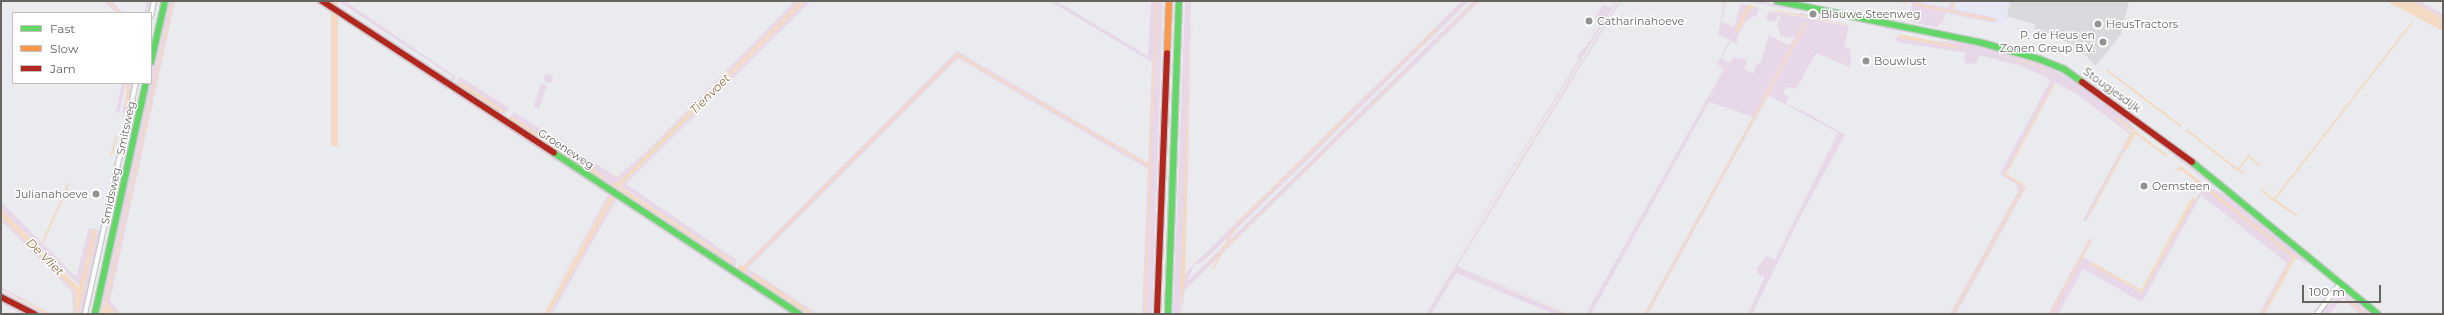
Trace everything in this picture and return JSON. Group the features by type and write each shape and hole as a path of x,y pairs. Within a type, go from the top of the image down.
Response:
{"main road":[{"path":"152,57 164,1"},
{"name":"Groeneweg","path":"322,1 799,314"},
{"path":"1157,314 1169,1"},
{"path":"1168,314 1179,1"},
{"name":"Stougjesdijk","path":"1777,1 1980,42 2040,58 2059,67 2155,134 2378,314"},
{"name":"Smidsweg","path":"96,314 146,84"},
{"path":"1,297 35,314"}],"street":[{"path":"152,12 154,1"},
{"name":"Smitsweg","path":"85,314 136,84"},
{"path":"2316,314 2340,283"}],"shaded area":[{"path":"104,1 112,1 122,12 115,12"},
{"path":"147,1 152,1 149,12 144,12"},
{"path":"167,1 175,1 110,300 120,314 116,314 105,303 102,314 98,314 149,84 152,84 152,69"},
{"path":"313,1 318,1 450,87 448,90"},
{"path":"326,1 331,1 452,80 453,77 338,1 345,1 456,77 454,80 449,81"},
{"path":"795,1 800,1 619,182 611,184 733,264 734,262 621,186 806,1 811,1 626,184 737,260 735,267 510,121 509,117 514,112 617,177 646,152","holes":["511,116 604,177 603,179 511,119"]},
{"path":"1050,1 1056,1 1148,56 1151,1 1155,1 1155,62 1157,1 1163,1 1152,314 1142,314 1148,169 958,58 748,268 818,314 814,314 754,275 753,277 809,314 803,314 738,271 957,51 1148,163 1152,62"},
{"path":"1185,1 1191,1 1184,218 1180,314 1173,314"},
{"path":"1193,1 1185,273 1462,1 1469,1 1204,261 1194,265 1188,281 1473,1 1480,1 1185,290 1182,314"},
{"path":"1611,1 1617,1 1422,314 1579,59 1577,57 1579,53 1587,45 1601,24 1594,19 1603,5 1611,7 1614,3"},
{"path":"1619,1 1621,1 1458,265 1458,267 1573,314 1461,270 1566,314 1554,314 1456,273 1431,314 1426,314"},
{"path":"1716,1 1726,2 1722,22 1734,27 1742,3 1747,5 1738,32 1750,9 1756,6 1759,9 1758,14 1746,21 1737,38 1737,44 1731,41 1721,59 1729,63 1734,57 1747,60 1744,69 1753,73 1757,63 1760,64 1769,35 1786,44 1790,44 1795,36 1788,38 1780,35 1777,25 1781,17 1778,15 1775,22 1766,19 1769,11 1845,26 1849,24 1844,47 1850,48 1851,62 1849,67 1816,53 1796,89 1786,87 1783,93 1789,97 1786,103 1801,111 1802,110 1845,135 1800,217 1752,314 1748,314 1765,277 1757,274 1757,269 1766,256 1775,260 1838,133 1770,96 1767,98 1648,314 1644,314 1753,117 1709,102 1591,314 1586,314 1724,69 1717,64 1730,40 1718,34 1724,3"},
{"path":"1746,1 1758,1 1802,10 1782,8"},
{"path":"1912,1 1948,8 1951,1 1956,1 1954,9 1996,18 1997,23 1946,13 1942,24 1939,24 1937,27 1911,22"},
{"path":"1956,1 2011,1 2004,24 1997,23 1996,18 1954,9"},
{"name":"P. de Heus en Zonen Greup B.V.","path":"2011,1 2129,1 2121,34 2096,66 2076,46 2034,29 2035,24 2009,17 2006,19"},
{"path":"2412,1 2419,1 2443,14 2443,19"},
{"path":"1791,13 1815,14 1832,21 1818,19"},
{"path":"1829,15 1940,37 1892,30"},
{"path":"1897,36 1957,47 1935,41 1968,43 2043,64 2082,85 2119,112 2137,131 2115,118 2132,133 2123,150 2126,151 2120,156 2086,222 2083,220 2130,134 2077,94 2055,82 2006,174 2026,187 1956,314 1950,314 2018,192 2016,184 2000,174 2049,83 2049,79 2024,67 1980,55 1976,63 1967,64 1964,59 1966,53 1898,42 1895,39","holes":["1996,54 2031,63 2058,76 2030,64"]},
{"path":"548,73 553,78 548,83 543,78"},
{"path":"460,77 509,108 505,114 501,115 458,88 457,82"},
{"path":"122,84 126,84 119,113 116,112"},
{"path":"129,84 134,84 125,114 122,113"},
{"path":"541,84 547,86 539,109 534,107"},
{"path":"453,89 795,314 789,314 616,200 552,314 549,314 614,198 610,196 542,314 608,195 451,92"},
{"path":"2136,125 2162,144 2215,187 2202,178"},
{"path":"2200,182 2234,200 2296,249 2310,265 2295,258"},
{"path":"2204,188 2292,257 2262,314 2259,314 2287,263 2201,195 2142,302 2083,269 2058,314 2048,314 2090,238 2092,240 2083,257 2092,262 2091,264 2142,293 2195,199"},
{"path":"1,202 76,277 89,228 93,229 81,287 1,209"},
{"path":"1,216 75,291 75,314 73,314 72,292 1,220"},
{"path":"97,230 101,231 83,314 78,314"},
{"path":"1,287 53,314 1,289"},
{"path":"1,291 46,314 40,314 1,294"},
{"path":"2344,295 2371,314 2359,314 2343,298 2329,314 2320,314 2336,298"},
{"path":"1,300 30,314 22,314 1,303"}],"water":[{"path":"331,1 338,1 338,146 331,146"},
{"name":"Tienvoet","path":"800,1 806,1 620,186 734,262 733,264 611,184 619,182"},
{"path":"1155,1 1157,1 1157,61 1155,61"},
{"path":"1191,1 1185,277 1180,314 1181,270"},
{"path":"1476,1 1478,1 1419,57"},
{"path":"1617,1 1519,164 1424,314 1515,169"},
{"path":"2386,1 2412,1 2443,19 2443,31"},
{"path":"1747,5 1756,6 1750,9 1738,32 1735,31"},
{"path":"1773,11 1846,24 1846,25"},
{"path":"1436,28 1438,29 1356,108 1356,107"},
{"path":"1899,34 1958,46 1957,48 1899,38"},
{"path":"1996,54 2031,63 2058,76 2030,64"},
{"path":"1413,63 1414,64 1368,109"},
{"path":"461,82 505,111 503,113 459,85"},
{"path":"126,84 129,84 129,114 126,114"},
{"path":"1351,111 1352,113 1238,224 1237,223"},
{"path":"1363,112 1364,113 1300,176"},
{"path":"511,116 605,177 603,180 509,119"},
{"path":"2116,116 2167,155 2166,157 2136,134 2126,151 2123,150 2132,131 2115,118"},
{"path":"2120,155 2122,156 2089,217 2088,216"},
{"path":"2181,166 2296,257 2265,314 2262,314 2292,257 2181,170 2174,172"},
{"path":"1296,178 1297,179 1243,232"},
{"path":"610,196 614,198 594,234 549,314 544,314"},
{"path":"2192,197 2195,199 2142,293 2090,264 2092,262 2141,290"},
{"name":"De Vliet","path":"1,209 79,288 93,229 97,230 78,314 75,314 75,291 1,216"},
{"path":"1234,226 1236,227 1214,271 1212,270"},
{"path":"1238,234 1239,236 1206,267 1206,266"},
{"path":"1460,270 1568,314 1566,314"},
{"path":"754,274 814,314 809,314 752,277"},
{"path":"1,289 51,314 46,314"},
{"path":"105,303 108,304 116,314 101,313"}],"waterway":[{"path":"109,1 119,12"},
{"path":"106,304 173,1"},
{"path":"1898,1 1906,3"},
{"path":"1952,11 1954,1"},
{"path":"1914,4 1995,20"},
{"path":"1646,314 1806,23"},
{"path":"2296,216 2274,200 2412,23"},
{"path":"743,269 958,55 1150,166"},
{"path":"1145,314 1154,61"},
{"path":"2107,70 2181,126"},
{"path":"1953,314 2024,186 2005,175 2054,84"},
{"path":"2187,130 2238,170"},
{"path":"111,156 116,138"},
{"path":"2243,174 2238,170 2249,156 2259,164"},
{"name":"De Vliet","path":"43,242 69,183"},
{"path":"2262,190 2274,200"},
{"path":"2051,314 2091,240"},
{"path":"2348,300 2365,314"}],"traffic: fast":[{"path":"152,58 165,1"},
{"path":"1168,314 1179,1"},
{"path":"1777,1 1979,42 2039,59 2064,69 2082,82"},
{"path":"95,314 146,84"},
{"path":"554,153 799,314"},
{"path":"2192,162 2378,314"}],"traffic: slow":[{"path":"1167,53 1169,1"}],"traffic: jam":[{"path":"322,1 554,153"},
{"path":"1157,314 1167,53"},
{"path":"2082,82 2192,162"},
{"path":"1,297 35,314"}],"place":[{"name":"Blauwe Steenweg","path":"1813,14"},
{"name":"Catharinahoeve","path":"1589,21"},
{"name":"HeusTractors","path":"2098,24"},
{"name":"P. de Heus en Zonen Greup B.V.","path":"2103,42"},
{"name":"Bouwlust","path":"1866,61"},
{"name":"Oemsteen","path":"2144,186"},
{"name":"Julianahoeve","path":"96,194"}]}
